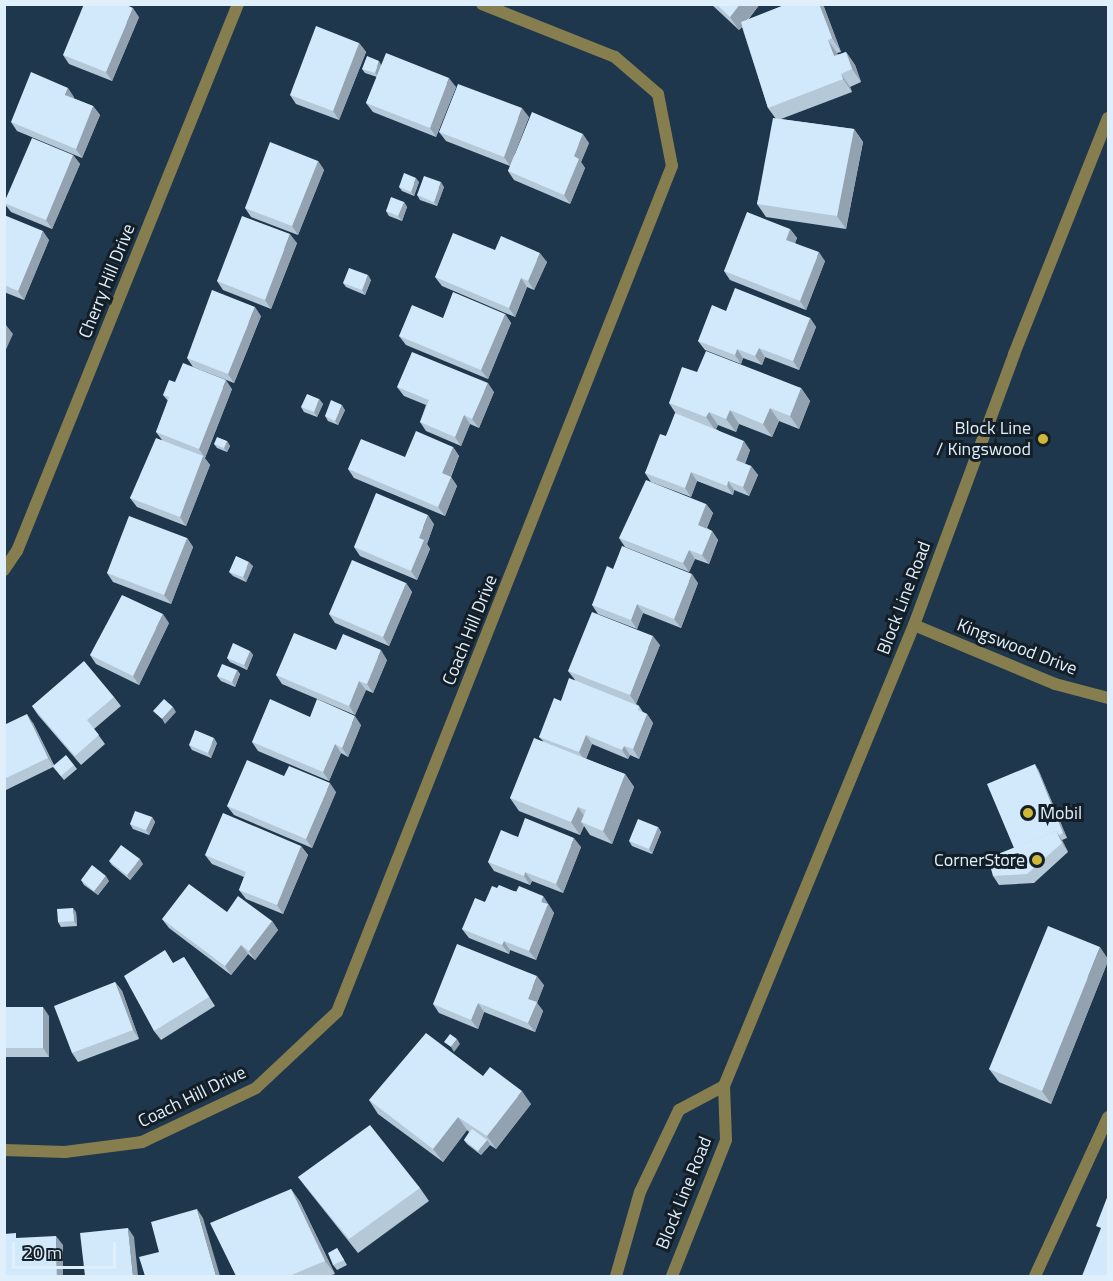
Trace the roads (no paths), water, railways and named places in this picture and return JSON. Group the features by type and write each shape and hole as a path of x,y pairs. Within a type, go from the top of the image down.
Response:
{"street":[{"name":"Cherry Hill Drive","path":"4,570 21,540 238,4"},
{"name":"Coach Hill Drive","path":"4,1150 66,1152 142,1142 256,1088 337,1012 672,166 658,94 615,57 482,4"},
{"name":"Block Line Road","path":"672,1276 726,1140 724,1086 914,625 1014,354 1108,118"},
{"name":"Kingswood Drive","path":"914,625 1055,684 1108,698"},
{"name":"Block Line Road","path":"616,1276 640,1192 679,1110 724,1086"},
{"path":"1035,1276 1108,1117"}],"place":[{"name":"Block Line / Kingswood","path":"1043,439"},
{"name":"Mobil","path":"1028,813"},
{"name":"CornerStore","path":"1037,860"}]}
